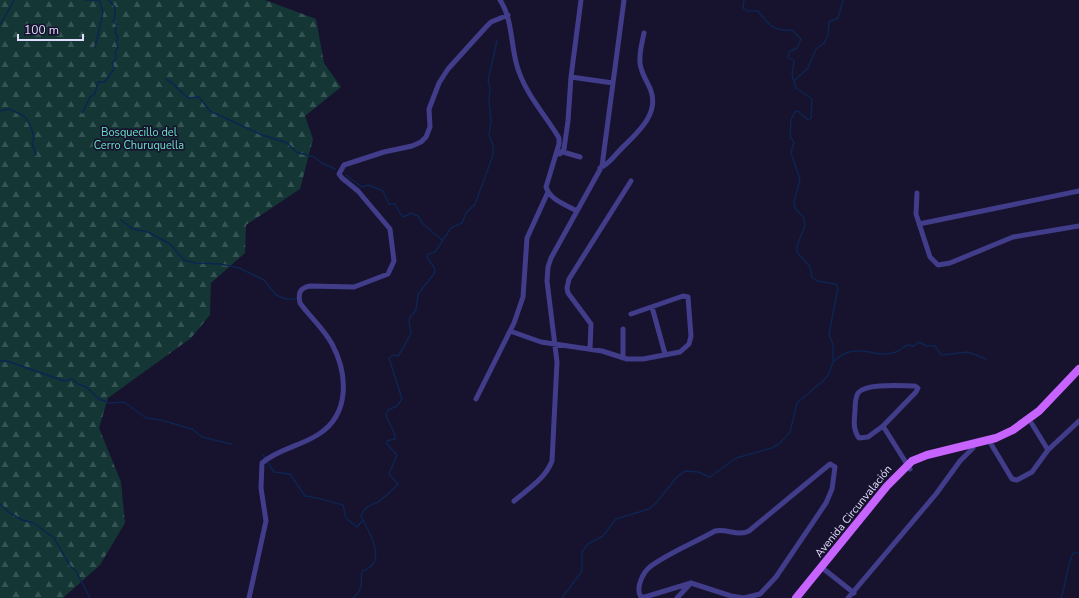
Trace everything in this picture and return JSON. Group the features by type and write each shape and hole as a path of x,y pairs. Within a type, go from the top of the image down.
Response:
{"main road":[{"name":"Avenida Circunvalación","path":"796,598 887,486 909,466 927,455 996,438 1013,430 1039,411 1079,369"},
{"name":"Avenida Circunvalación","path":"803,598 909,466 1007,439 1032,424 1051,407 1079,376"}],"street":[{"path":"500,0 508,15 515,60 519,74 529,94 559,138 557,154 546,188 554,198 577,211"},
{"path":"563,152 568,121 571,77 581,0"},
{"path":"514,501 540,479 549,469 552,461 557,362 547,281 548,267 551,258 604,158 624,0"},
{"path":"248,598 266,521 261,488 262,463 271,455 300,445 320,434 330,424 341,407 345,384 332,344 300,303 298,296 300,291 304,287 310,286 348,288 359,286 388,274 394,260 390,229 358,191 342,178 339,174 340,169 344,165 378,154 412,146 426,137 430,127 430,104 443,76 491,22 508,15"},
{"path":"600,168 610,163 614,155 644,126 650,113 652,98 651,91 642,72 640,63 644,33"},
{"path":"571,77 613,83"},
{"path":"557,154 563,152 580,157"},
{"path":"590,349 591,324 568,293 567,288 569,279 631,181"},
{"path":"919,224 1079,191"},
{"path":"476,399 510,331 523,297 527,238 548,192"},
{"path":"917,193 916,214 930,257 933,262 942,265 974,254 1013,237 1079,226"},
{"path":"510,331 541,342 590,349 633,360 680,352 689,344 691,336 688,297 683,296 631,314"},
{"path":"652,307 665,354"},
{"path":"622,358 623,329"},
{"path":"915,386 918,388 916,392 883,426 868,437 859,438 856,434 854,424 855,400 862,389 870,387 915,386"},
{"path":"991,444 1012,478 1017,480 1032,472 1048,450 1060,441 1079,421"},
{"path":"1032,424 1048,450"},
{"path":"883,426 909,466"},
{"path":"848,598 936,494 960,461 973,448"},
{"path":"834,464 835,467 832,489 826,503 776,577 760,596 744,598 731,596 699,584 691,583 646,597 641,597 639,594 639,586 644,575 652,565 723,529 742,534 749,531 826,466 834,464"},
{"path":"825,570 854,592"},
{"path":"677,598 691,583"}],"green space":[{"name":"Bosquecillo del Cerro Churuquella","path":"0,0 265,0 316,19 324,63 341,87 305,116 313,139 300,189 246,225 245,253 211,283 210,315 191,338 108,398 99,428 121,482 125,523 100,565 63,598 0,598"}],"waterway":[{"path":"0,25 14,0"},
{"path":"86,0 99,0"},
{"path":"95,48 103,12 99,0"},
{"path":"82,113 91,96 95,94 98,82 105,82 114,69 112,63 116,59 115,53 118,47 116,42 118,37 115,32 117,25 113,21 115,16 115,7 108,0"},
{"path":"562,598 582,571 582,552 588,544 603,536 616,519 649,509 657,502 676,478 685,471 698,472 710,477 736,458 772,448 780,443 790,432 797,403 824,380 829,374 833,362 833,345 829,334 838,288 836,284 817,281 812,277 810,267 797,252 797,246 805,225 804,218 795,208 794,202 800,179 791,153 794,142 790,137 791,120 795,112 798,111 808,120 811,118 812,99 796,88 792,75 794,61 788,57 790,51 797,48 801,39 792,30 776,29 769,24 758,11 747,11 743,8 744,0"},
{"path":"794,81 808,68 816,49 824,43 828,35 829,22 838,18 843,0"},
{"path":"353,598 359,592 362,571 370,567 376,554 372,538 361,516 362,513 366,508 379,501 398,484 389,474 397,455 387,444 387,441 395,439 395,435 386,415 388,410 397,406 402,399 389,358 393,355 398,356 411,334 409,321 410,317 416,310 418,294 434,274 435,269 427,257 428,254 435,252 451,228 462,223 466,213 475,204 493,155 493,145 489,135 491,122 489,101 490,88 488,80 497,41"},
{"path":"166,79 173,83 189,98 199,97 210,111 262,135 287,143 296,152 314,157 322,163 335,169"},
{"path":"0,111 9,109 26,118 34,137 32,143 36,155"},
{"path":"346,175 362,187 368,185 383,191 389,204 395,204 404,217 411,213 418,216 423,224 442,240"},
{"path":"121,220 133,229 148,232 170,244 184,260 195,263 220,264 239,268 264,280 276,295 286,299 295,299"},
{"path":"834,361 851,351 888,354 907,345 914,346 919,342 927,346 935,346 941,355 968,352 986,359"},
{"path":"0,361 7,361 64,381 72,379 78,384 86,387 99,399 110,403 124,402 146,418 161,420 192,429 202,437 231,444"},
{"path":"263,455 274,472 290,474 305,496 319,498 343,505 346,518 357,527 363,520"},
{"path":"0,504 10,513 22,520 34,523 54,538 70,566 76,571 90,598"},
{"path":"1061,598 1073,553 1079,553"}]}
